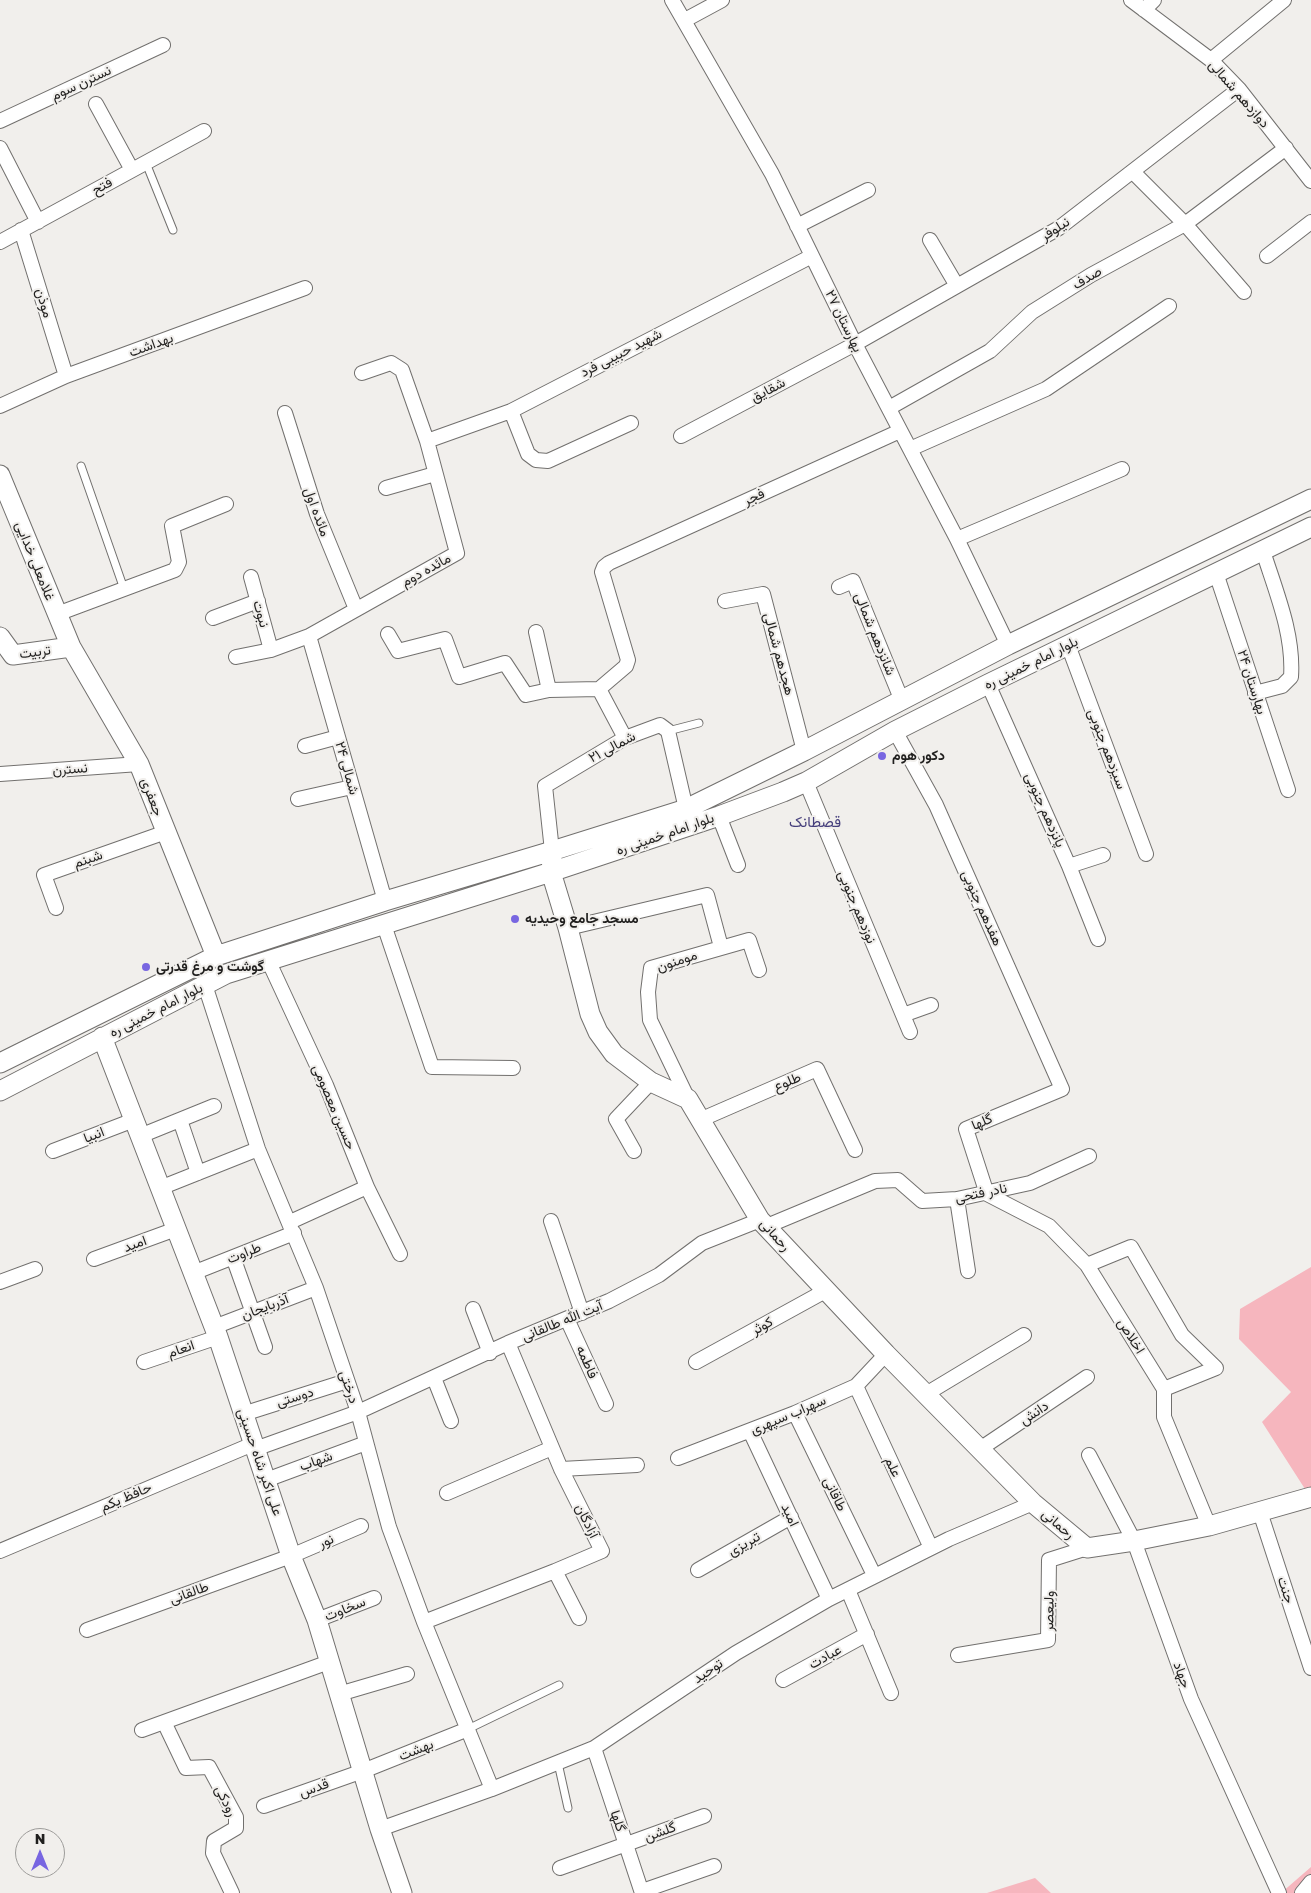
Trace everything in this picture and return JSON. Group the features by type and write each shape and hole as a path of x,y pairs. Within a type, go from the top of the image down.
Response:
{"main road":[{"name":"غلامعلی خدایی","path":"0,475 71,647"},
{"name":"بلوار امام خمینی ره","path":"0,1063 216,956 384,901 686,809 804,751 1008,645 1311,499"},
{"name":"بلوار امام خمینی ره","path":"0,1091 226,974 551,872 719,816 783,792 806,782 895,731 988,684 1311,527"},
{"path":"0,638 6,656"},
{"name":"تربیت","path":"6,656 71,647"},
{"name":"جعفری","path":"71,647 139,764 216,956"},
{"path":"552,851 551,872 568,928 590,1014 598,1032 614,1054 651,1082 688,1099"},
{"name":"علی اکبر شاه حسینی","path":"102,1037 216,1332 292,1556 317,1620 380,1829 402,1893"},
{"name":"رحمانی","path":"688,1099 702,1119 763,1223 886,1354 1033,1503 1087,1548"},
{"path":"1087,1548 1134,1541 1208,1526 1311,1498"}],"street":[{"name":"بهارستان ۲۷","path":"672,0 772,174 855,344 957,539 1008,645"},
{"path":"685,20 722,0"},
{"name":"دوازدهم شمالی","path":"1131,0 1149,5 1212,60 1239,89 1286,148 1306,166 1311,181"},
{"path":"1212,60 1284,0"},
{"name":"نسترن سوم","path":"0,121 163,45"},
{"name":"نیلوفر","path":"855,344 1059,228 1239,89"},
{"path":"96,104 132,170"},
{"name":"فتح","path":"0,242 204,131"},
{"path":"0,148 38,222"},
{"name":"صدف","path":"889,408 990,351 1032,312 1091,275 1186,224 1286,148"},
{"path":"1133,172 1186,224 1244,292"},
{"path":"797,226 868,190"},
{"path":"1266,256 1311,222"},
{"name":"موذن","path":"21,230 66,376"},
{"path":"930,240 957,286"},
{"name":"شهید حبیبی فرد","path":"427,441 511,411 812,256"},
{"name":"بهداشت","path":"0,406 66,376 305,288"},
{"path":"910,450 1046,389 1168,306"},
{"name":"شقایق","path":"681,436 855,344"},
{"name":"مائده دوم","path":"236,657 271,650 309,636 456,553 427,441 402,370 391,363 362,373"},
{"path":"511,411 528,454 536,460 548,460 631,423"},
{"name":"مائده اول","path":"285,413 316,514 356,609"},
{"name":"فجر","path":"599,689 626,666 628,660 602,572 608,563 900,431"},
{"path":"957,539 1122,469"},
{"path":"386,488 435,474"},
{"path":"57,614 175,570 180,562 172,526 226,504"},
{"path":"1256,693 1282,686 1291,677 1292,662 1290,637 1263,551"},
{"name":"بهارستان ۲۴","path":"1216,573 1288,790"},
{"name":"نبوت","path":"251,578 271,650"},
{"name":"شانزدهم شمالی","path":"839,588 853,581 902,701"},
{"name":"هجدهم شمالی","path":"726,601 763,594 804,751"},
{"path":"213,618 258,601"},
{"path":"536,632 549,690"},
{"path":"388,634 398,651 445,639 459,677 505,663 526,695 549,690 599,689 625,738"},
{"name":"۲۴ شمالی","path":"309,636 384,901"},
{"name":"سیزدهم جنوبی","path":"1068,645 1146,854"},
{"name":"پانزدهم جنوبی","path":"988,684 1069,866 1098,939"},
{"name":"۲۱ شمالی","path":"552,851 545,786 625,738 660,725 668,731"},
{"path":"668,731 686,809"},
{"name":"هفدهم جنوبی","path":"895,731 936,805 1062,1089"},
{"path":"305,746 338,737"},
{"name":"نسترن","path":"0,774 139,764"},
{"name":"نوزدهم جنوبی","path":"806,782 910,1032"},
{"path":"298,799 352,787"},
{"path":"719,816 738,865"},
{"name":"شبنم","path":"56,908 44,875 166,832"},
{"path":"1069,866 1103,854"},
{"path":"568,928 707,895 721,947"},
{"path":"384,925 432,1067 513,1068"},
{"name":"مومنون","path":"688,1099 650,1020 648,992 651,968 749,940 759,970"},
{"name":"حسین معصومی","path":"268,960 326,1085 367,1188 400,1254"},
{"name":"درختی","path":"205,985 258,1149 316,1288 348,1381 390,1527 424,1622 492,1789"},
{"path":"903,1016 931,1005"},
{"name":"طلوع","path":"702,1119 816,1069 855,1150"},
{"path":"634,1151 616,1119 651,1082"},
{"name":"گلها","path":"988,1194 966,1129 1062,1089"},
{"name":"انبیا","path":"53,1151 137,1128 180,1120 214,1106"},
{"path":"180,1120 198,1173"},
{"path":"160,1188 258,1149"},
{"name":"نادر فتحی","path":"763,1223 875,1181 898,1180 922,1201 957,1199 988,1194 1030,1183 1089,1156"},
{"name":"طراوت","path":"193,1273 233,1257 367,1188"},
{"name":"اخلاص","path":"988,1194 1049,1226 1087,1265 1164,1389"},
{"path":"957,1199 968,1271"},
{"path":"551,1221 582,1313"},
{"name":"آیت الله طالقانی","path":"358,1412 490,1353 508,1343 609,1301 659,1275 702,1243 763,1223"},
{"name":"امید","path":"94,1258 176,1229"},
{"path":"1087,1265 1131,1247 1182,1335 1216,1368 1164,1389 1164,1417 1208,1526"},
{"path":"233,1257 265,1347"},
{"path":"0,1282 35,1269"},
{"name":"آذربایجان","path":"216,1332 253,1312 316,1288"},
{"name":"کوثر","path":"696,1362 827,1290"},
{"path":"473,1309 490,1353"},
{"name":"فاطمه","path":"567,1319 606,1404"},
{"name":"انعام","path":"144,1362 216,1332"},
{"path":"926,1394 1024,1335"},
{"name":"آزادگان","path":"424,1622 602,1551 561,1469 508,1343"},
{"name":"سهراب سپهری","path":"678,1458 795,1413 856,1386 886,1354"},
{"name":"دانش","path":"980,1449 1087,1377"},
{"path":"434,1378 451,1421"},
{"name":"دوستی","path":"243,1414 348,1381"},
{"name":"علم","path":"856,1386 931,1548"},
{"name":"حافظ یکم","path":"0,1551 254,1446 358,1412"},
{"name":"طاقانی","path":"795,1413 874,1575"},
{"name":"امید","path":"750,1431 829,1599"},
{"name":"شهاب","path":"266,1480 366,1443"},
{"path":"447,1493 552,1448"},
{"name":"جهاد","path":"1089,1455 1134,1541 1191,1699 1279,1893"},
{"path":"561,1469 637,1464"},
{"name":"توحید","path":"380,1829 492,1789 594,1748 736,1652 829,1599 931,1548 1033,1503"},
{"name":"جنت","path":"1260,1512 1311,1668"},
{"name":"تبریزی","path":"698,1570 790,1517"},
{"name":"نور","path":"292,1556 361,1526"},
{"name":"ولیعصر","path":"958,1655 1048,1640 1049,1560 1087,1548"},
{"name":"طالقانی","path":"87,1630 292,1556"},
{"path":"555,1571 579,1618"},
{"path":"848,1590 891,1693"},
{"name":"سخاوت","path":"317,1620 374,1598"},
{"name":"عبادت","path":"783,1680 867,1634"},
{"path":"142,1730 329,1662"},
{"path":"339,1694 407,1674"},
{"name":"رودکی","path":"164,1722 186,1768 209,1767 236,1817 236,1828 214,1841 213,1853 232,1893"},
{"name":"بهشت","path":"363,1771 468,1729"},
{"name":"گلها","path":"594,1748 642,1892"},
{"name":"قدس","path":"264,1806 363,1771"},
{"name":"گلشن","path":"560,1868 704,1816"},
{"path":"642,1892 714,1866"},
{"path":"1302,1893 1311,1882"}],"lane":[{"path":"146,163 173,230"},
{"path":"82,466 124,589"},
{"path":"668,731 699,723"},
{"path":"468,1729 559,1685"},
{"path":"558,1763 568,1808"}],"shaded area":[{"path":"1311,1267 1311,1491 1305,1489 1262,1422 1291,1392 1239,1339 1240,1309"},
{"path":"1311,1867 1311,1893 1281,1893"},
{"path":"1035,1878 1051,1893 987,1893"}],"place":[{"name":"دکور هوم","path":"882,756"},
{"name":"مسجد جامع وحیدیه","path":"515,919"},
{"name":"گوشت و مرغ قدرتی","path":"146,967"}],"district":[{"name":"قصطانک","path":"815,822"}]}
